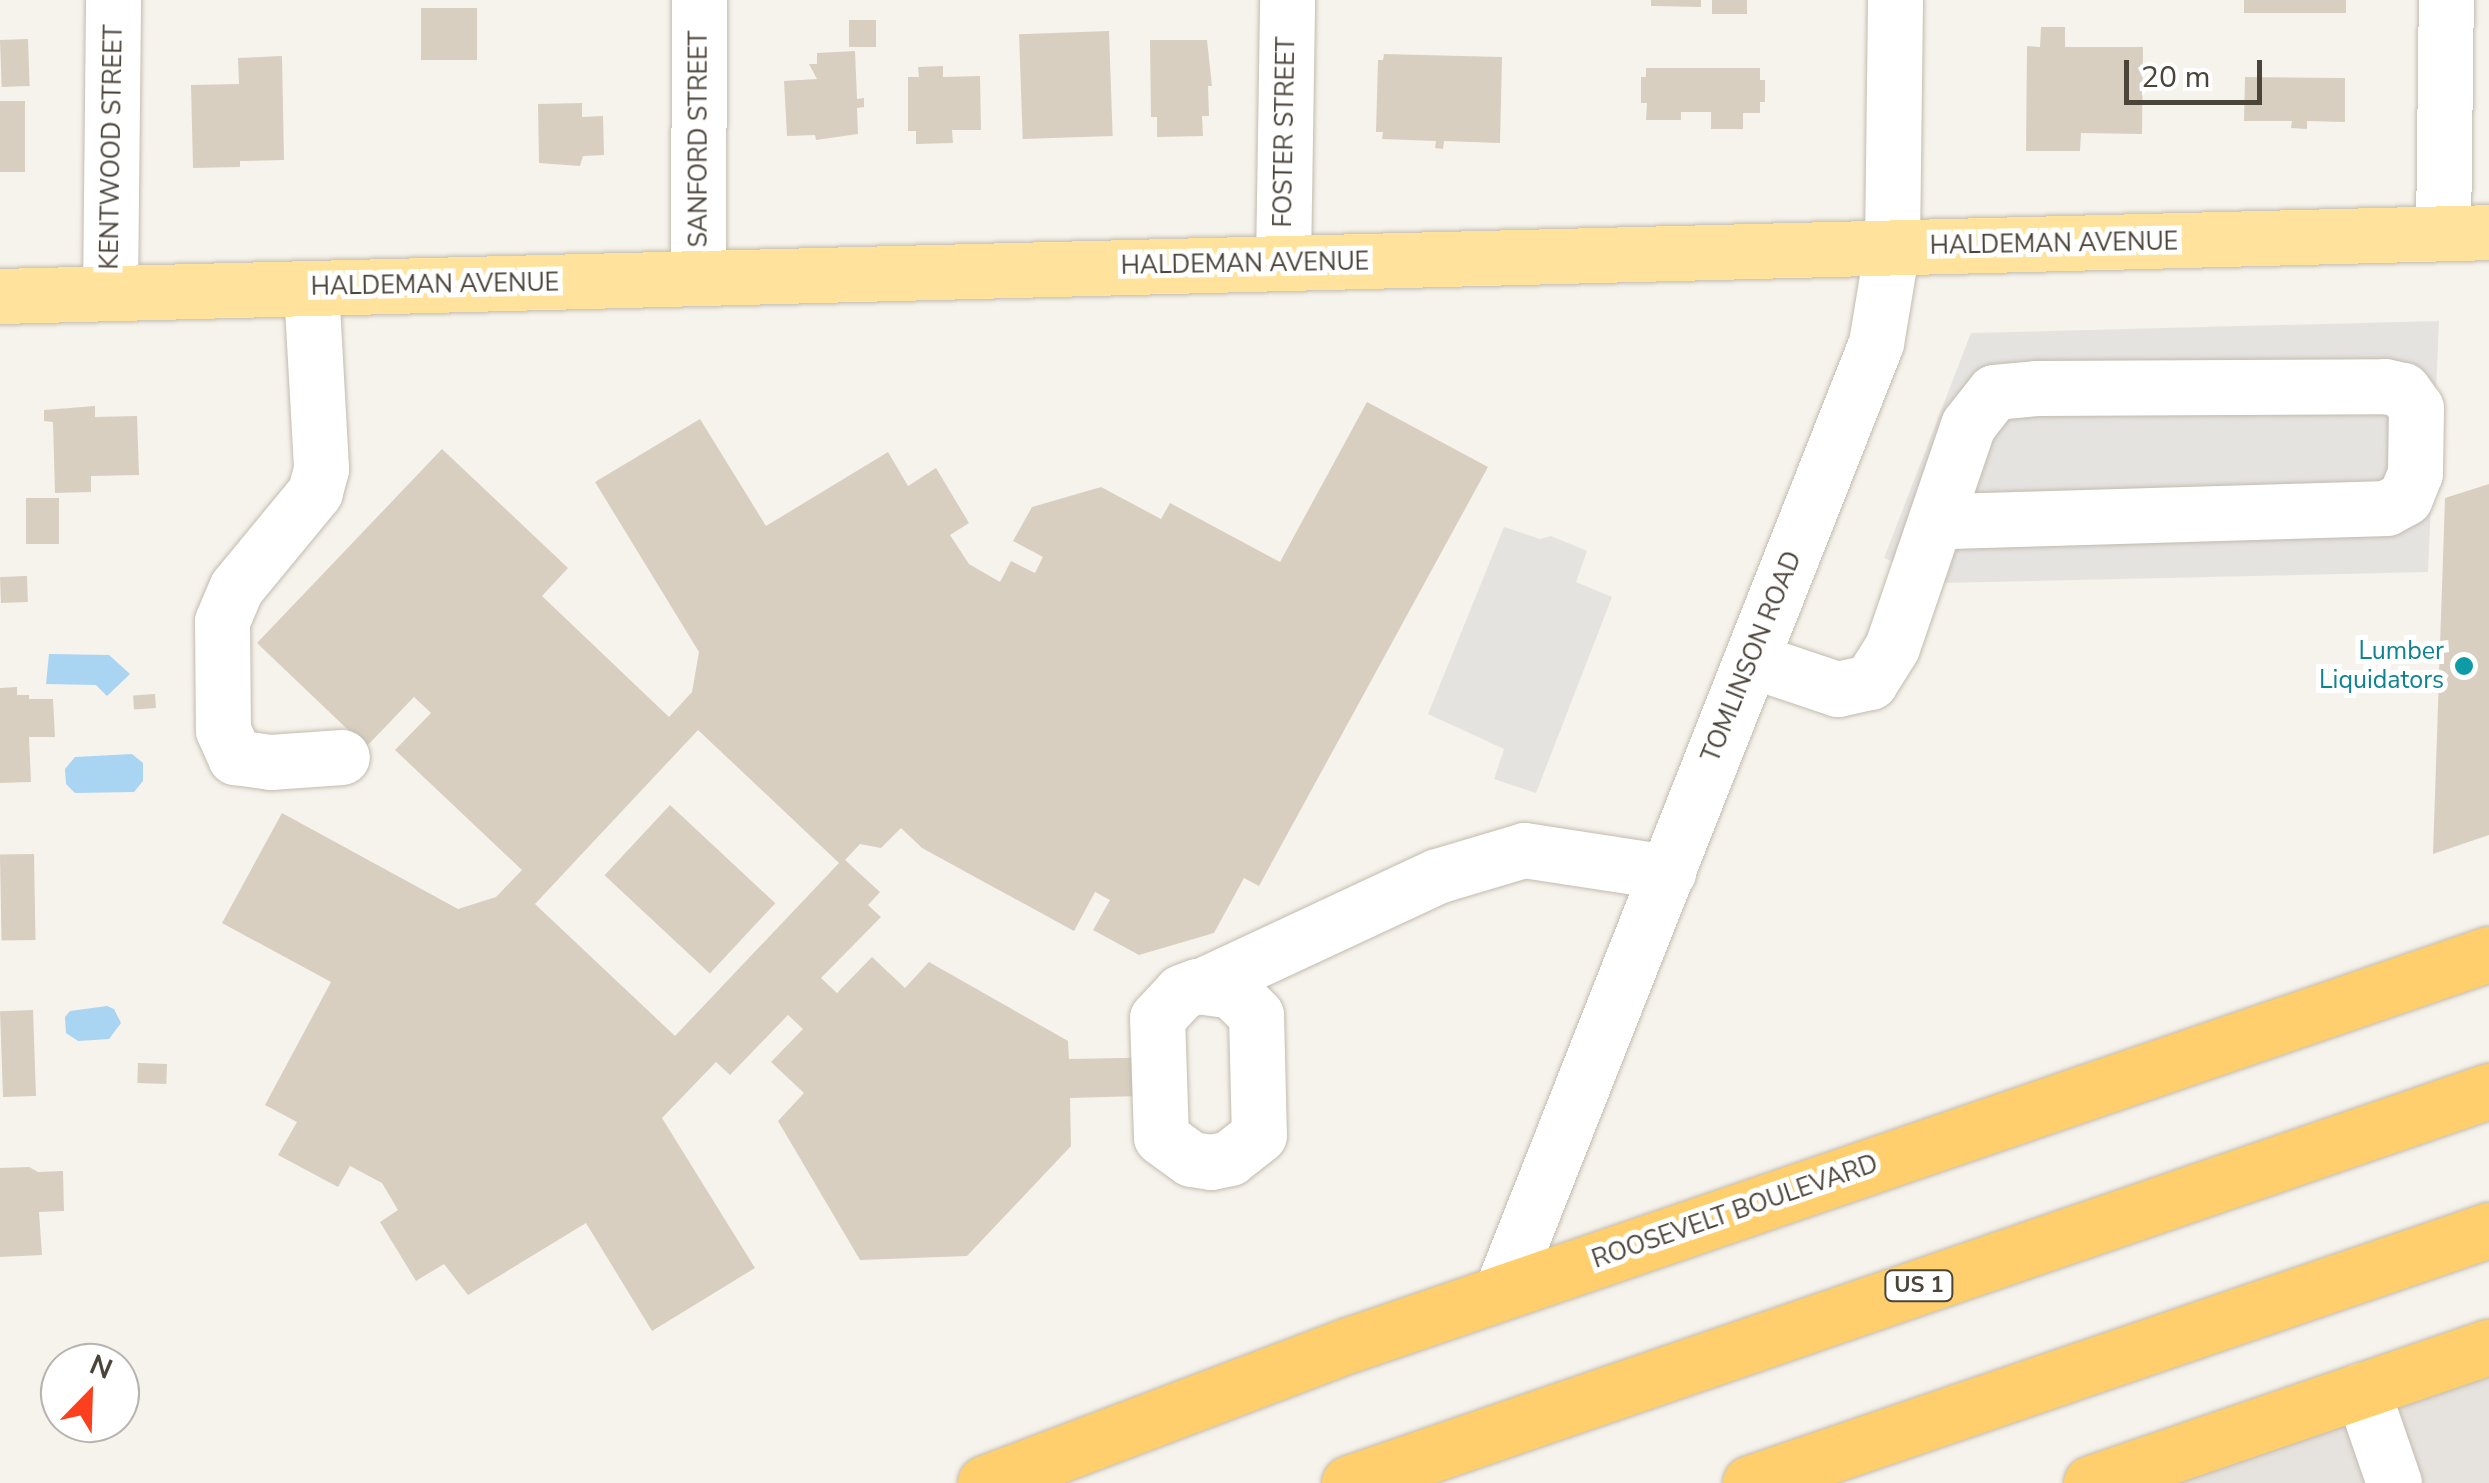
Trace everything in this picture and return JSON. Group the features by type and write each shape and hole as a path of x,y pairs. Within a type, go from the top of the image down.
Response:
{"highway":[{"name":"ROOSEVELT BOULEVARD","path":"985,1483 1349,1344 2489,954"},
{"name":"US 1","path":"1350,1483 2489,1091"},
{"path":"1750,1483 2489,1230"},
{"path":"2097,1482 2489,1347"}],"main road":[{"name":"HALDEMAN AVENUE","path":"0,296 2466,233"}],"street":[{"name":"KENTWOOD STREET","path":"110,293 113,0"},
{"name":"SANFORD STREET","path":"698,278 700,0"},
{"name":"FOSTER STREET","path":"1283,263 1287,0"},
{"name":"TOMLINSON ROAD","path":"1501,1292 1876,343 1892,248 1896,0"},
{"path":"2446,0 2466,233"},
{"path":"312,288 321,469 315,492 236,588 222,620 223,730 235,757 270,762 342,757"},
{"path":"1751,660 1837,689 1870,682 1892,646 1968,425 1994,392 2036,388 2385,386 2402,390 2416,408 2416,473 2405,498 2386,508 1935,521"},
{"path":"1201,986 1436,876 1524,850 1668,872"},
{"path":"2362,1390 2394,1483"}],"shaded area":[{"path":"2439,321 2428,572 1943,583 1884,558 1971,333"},
{"path":"1504,527 1540,539 1551,536 1587,551 1576,582 1612,597 1536,793 1494,779 1504,749 1428,714"},
{"path":"2489,1347 2489,1483 2096,1483"}],"water":[{"path":"49,654 109,655 130,674 107,696 96,685 46,684"},
{"path":"132,754 143,763 143,781 134,792 75,793 66,784 65,769 75,757"},
{"path":"107,1006 114,1009 121,1023 109,1039 78,1041 66,1033 65,1017 70,1011"}],"building":[{"path":"1651,0 1701,0 1701,7 1651,6"},
{"path":"1712,0 1747,0 1747,14 1712,14"},
{"path":"2244,0 2346,0 2346,13 2244,13"},
{"path":"421,8 477,8 477,60 421,60"},
{"path":"849,20 876,20 876,47 849,47"},
{"path":"2041,27 2065,27 2065,47 2143,47 2142,134 2081,133 2080,151 2026,151 2027,46 2040,47"},
{"path":"1109,31 1113,136 1023,139 1019,34"},
{"path":"28,39 30,86 2,87 0,40"},
{"path":"1150,40 1207,40 1212,86 1208,86 1209,116 1202,116 1203,136 1157,137 1157,117 1151,117"},
{"path":"855,51 857,99 864,98 864,107 857,108 858,134 816,140 815,135 787,136 784,81 817,79 809,64 817,64 817,53"},
{"path":"1384,54 1502,57 1500,143 1444,141 1443,149 1435,148 1436,141 1382,139 1383,132 1376,132 1378,60 1383,60"},
{"path":"282,56 284,160 240,161 240,167 193,168 191,85 239,84 238,58"},
{"path":"943,66 943,77 980,76 981,130 952,130 953,143 916,144 916,131 908,131 908,77 919,77 918,67"},
{"path":"1646,68 1760,68 1760,80 1765,80 1765,102 1760,102 1760,113 1743,113 1743,129 1711,129 1711,112 1681,112 1681,120 1646,120 1647,103 1641,103 1641,77 1646,77"},
{"path":"2245,77 2345,78 2345,122 2307,121 2307,129 2291,128 2292,121 2244,121"},
{"path":"0,101 25,101 25,172 0,172"},
{"path":"582,103 582,117 603,116 604,155 583,156 580,166 539,163 538,104"},
{"path":"1367,402 1488,467 1259,886 1244,878 1214,933 1139,955 1093,930 1110,900 1095,892 1074,931 922,848 901,828 881,848 860,844 845,860 880,892 868,905 881,917 821,978 837,993 872,957 905,988 929,962 1068,1041 1069,1059 1174,1057 1175,1095 1070,1098 1071,1146 967,1256 860,1260 778,1121 804,1093 771,1062 803,1029 788,1015 730,1075 716,1062 662,1118 755,1268 652,1331 586,1223 468,1295 444,1264 416,1281 380,1222 398,1210 382,1183 350,1166 338,1187 278,1155 297,1122 265,1105 331,982 222,923 282,813 458,909 496,897 522,870 395,750 431,713 414,697 366,747 257,643 442,449 568,568 542,596 669,717 692,692 699,652 595,482 700,419 766,526 888,452 908,486 936,468 969,523 950,535 969,564 1000,582 1011,561 1035,573 1043,557 1013,541 1032,507 1101,487 1161,519 1170,503 1280,562","holes":["698,730 839,863 675,1036 535,904"]},
{"path":"95,406 95,417 137,416 139,475 91,476 91,492 55,493 53,422 44,421 44,410"},
{"name":"Lumber Liquidators","path":"2489,484 2489,835 2433,854 2445,498"},
{"path":"26,498 59,498 59,544 26,544"},
{"path":"27,576 28,602 1,603 0,577"},
{"path":"17,687 17,695 29,695 29,699 53,699 55,737 29,737 31,782 0,783 0,688"},
{"path":"155,694 156,708 134,710 133,696"},
{"path":"670,805 775,903 710,973 605,875"},
{"path":"34,854 36,940 2,941 0,855"},
{"path":"33,1010 36,1096 3,1097 0,1011"},
{"path":"138,1063 167,1064 166,1084 137,1083"},
{"path":"29,1167 38,1172 63,1171 64,1211 39,1212 42,1255 0,1257 0,1168"}],"place":[{"name":"Lumber Liquidators","path":"2464,666"}]}
